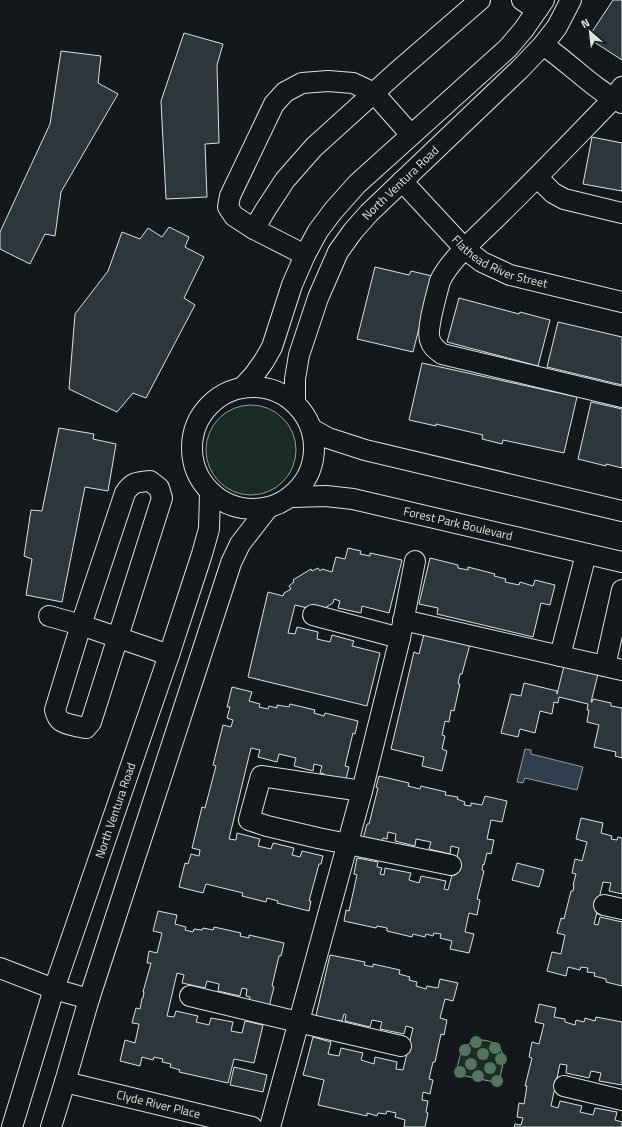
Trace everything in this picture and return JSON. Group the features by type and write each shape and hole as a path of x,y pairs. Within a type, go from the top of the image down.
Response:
{"street":[{"path":"254,229 285,180 314,147 398,71 480,0"},
{"name":"North Ventura Road","path":"295,402 295,379 299,355 318,298 338,252 353,230 543,45 557,27 571,0"},
{"path":"243,387 254,375 272,347 292,285 305,255 318,231 333,211 357,184 508,48 524,29 534,3"},
{"path":"543,45 603,92 619,96"},
{"path":"305,255 254,229 234,216 228,207 230,196 274,104 285,92 302,83 328,81 353,83 374,93 411,135"},
{"path":"619,96 465,249 444,273 440,281 428,332 430,341 434,348 442,354 622,396"},
{"path":"537,177 553,193 564,199 622,213"},
{"name":"Flathead River Street","path":"402,181 465,249 482,262 510,275 622,302"},
{"path":"243,387 260,388 279,393 295,402 305,414 312,429 315,445 313,464 305,482 292,497 282,504 268,508 247,510 227,504 210,493 198,478 192,459 192,440 198,421 209,405 225,393 243,387"},
{"path":"312,429 328,438 365,450 622,511"},
{"path":"150,481 159,488 162,498 118,638 91,722 86,728 60,721 56,716 55,710 81,625 125,493 130,485 138,482 150,481"},
{"name":"North Ventura Road","path":"12,1127 54,989 169,655 202,554 209,529 210,493"},
{"name":"Forest Park Boulevard","path":"292,497 326,496 353,499 622,562"},
{"path":"51,1127 66,1082 88,999 231,563 240,544 268,508"},
{"path":"560,656 586,554"},
{"path":"270,1127 362,791 401,629 415,561"},
{"path":"313,614 560,656 613,668 622,590"},
{"path":"49,616 81,625 169,655"},
{"path":"362,791 261,776 249,820 267,826 347,844 451,865"},
{"path":"0,968 54,989 88,999"},
{"path":"190,996 401,1046"},
{"name":"Clyde River Place","path":"66,1082 252,1127"},
{"path":"564,1086 622,1100"}],"green space":[{"path":"251,405 268,408 283,418 293,433 296,450 293,467 283,482 268,492 251,495 234,492 219,482 209,467 206,450 209,433 219,418 234,408"},
{"path":"477,1040 490,1041 500,1048 503,1056 503,1062 499,1083 456,1074 461,1053 467,1046"}],"water":[{"path":"525,749 531,750 531,754 583,767 577,790 525,778 523,783 517,782"}],"building":[{"path":"613,0 622,0 622,60 588,38"},
{"path":"184,33 223,44 217,65 219,143 205,144 207,197 166,199 161,101"},
{"path":"61,51 101,56 98,83 118,94 61,192 55,236 45,234 30,264 0,249 0,232 50,124"},
{"path":"592,137 622,143 622,191 583,184"},
{"path":"169,227 189,237 185,247 204,257 184,298 195,305 146,398 133,393 117,412 69,389 75,314 108,271 122,232 140,239 148,228 162,237"},
{"path":"375,267 409,275 411,271 432,276 413,352 357,339"},
{"path":"459,298 519,314 520,312 550,320 538,366 447,342"},
{"path":"558,322 622,337 622,385 547,367"},
{"path":"422,363 577,397 564,453 503,440 502,444 482,439 483,435 436,424 436,426 409,420"},
{"path":"591,402 622,409 622,468 606,464 606,466 578,459"},
{"path":"59,428 94,434 93,439 116,444 108,491 85,487 62,602 26,595 32,559 24,556 31,510 42,511"},
{"path":"348,548 361,551 360,554 370,556 370,553 402,560 389,613 362,606 361,613 338,608 340,601 334,599 333,603 320,611 295,605 288,633 295,634 297,627 318,632 317,639 330,642 332,635 354,641 352,646 380,653 367,706 248,677 268,592 283,596 284,593 291,589 289,586 294,582 293,580 311,569 312,571 318,568 320,571 322,569 332,572 336,557 345,559"},
{"path":"430,558 458,565 458,568 468,570 468,567 495,574 494,576 506,579 505,582 519,585 520,582 533,586 535,580 555,585 550,605 541,603 533,637 437,614 438,608 419,604"},
{"path":"424,634 470,644 462,674 460,674 458,684 460,684 454,711 451,710 449,722 445,721 442,735 445,736 442,749 447,751 442,771 422,766 424,757 391,749 414,652 419,654"},
{"path":"565,662 599,670 591,702 593,699 611,703 611,706 622,708 622,758 615,756 616,752 594,747 599,725 587,722 589,710 587,710 588,704 559,697 558,703 554,702 552,714 540,711 535,733 520,729 518,737 501,733 511,694 521,696 524,683 557,691 557,694"},
{"path":"232,687 252,692 249,701 260,704 259,707 268,709 269,706 277,708 277,705 289,707 290,704 315,710 314,713 324,716 325,713 358,721 355,734 353,733 345,766 349,767 345,783 323,779 324,774 320,773 322,766 314,764 313,771 294,766 296,758 279,754 277,762 258,757 260,750 251,748 229,839 236,840 237,833 260,839 258,846 271,849 273,843 294,848 292,855 300,857 302,851 323,856 321,864 319,864 309,901 311,901 309,911 277,903 278,901 267,898 266,902 242,896 243,893 206,884 203,893 179,887 185,863 188,864 191,854 199,856 200,850 192,848 202,807 205,808 216,766 213,765 223,725 231,727 233,720 227,718 230,707 227,707"},
{"path":"379,776 409,783 408,786 420,789 421,786 446,792 445,795 458,797 457,799 465,802 464,805 471,806 471,803 482,805 485,796 507,801 502,822 491,820 487,839 494,840 491,854 487,853 484,865 483,864 482,870 484,871 477,899 480,900 477,915 469,913 465,932 474,934 469,953 450,949 452,941 440,938 441,934 434,933 433,936 426,934 425,937 413,934 412,937 387,931 387,928 377,926 376,928 344,921 346,910 349,911 357,875 354,874 357,858 378,862 377,867 382,868 380,874 384,875 385,868 411,873 409,880 419,883 421,876 446,881 444,889 448,890 452,875 455,875 457,866 455,865 459,848 451,846 450,854 429,849 431,842 416,839 415,846 395,841 396,834 388,832 387,839 383,838 381,843 363,839 367,824 369,824 378,788 376,787"},
{"path":"581,818 603,823 601,833 612,836 611,839 617,840 618,837 622,838 622,894 609,891 611,883 603,882 599,899 597,898 594,908 598,908 594,924 598,925 600,917 622,922 622,986 606,982 606,979 594,976 595,973 587,972 588,968 581,967 580,970 568,967 566,976 547,971 552,952 561,954 565,935 557,933 561,918 564,919 571,891 573,891 576,874 572,873 575,859 582,861 587,842 576,839"},
{"path":"517,863 544,870 539,887 512,880"},
{"path":"158,911 177,915 175,924 186,927 185,930 193,932 194,929 202,930 203,928 213,930 214,927 241,933 240,936 249,938 249,935 284,943 281,956 279,956 269,1007 249,1002 250,997 246,996 247,989 242,988 240,996 218,991 219,984 207,981 205,988 182,983 184,975 177,973 167,1016 174,1017 176,1011 198,1016 196,1022 209,1025 211,1018 233,1022 231,1031 242,1033 245,1021 263,1025 254,1063 234,1059 228,1083 179,1072 180,1070 170,1067 171,1064 162,1062 163,1059 154,1057 153,1060 142,1057 140,1066 120,1061 125,1040 135,1043 139,1024 132,1023 136,1008 140,1009 143,998 143,992 151,963 147,963 149,951 157,953 162,933 153,931"},
{"path":"330,955 365,962 364,965 373,967 373,964 400,970 399,974 410,977 409,980 417,982 416,986 426,989 427,986 438,988 440,979 458,983 453,1001 445,999 440,1018 447,1020 444,1035 441,1034 435,1062 433,1062 429,1079 433,1080 430,1094 423,1092 422,1100 428,1101 426,1112 428,1113 425,1127 404,1127 405,1120 395,1117 396,1113 387,1111 386,1114 378,1113 377,1116 367,1113 367,1116 318,1105 324,1080 303,1075 313,1037 331,1042 328,1054 339,1056 341,1048 363,1053 361,1060 374,1064 375,1057 397,1062 396,1069 403,1070 413,1028 406,1026 404,1034 380,1029 382,1022 372,1020 370,1027 345,1021 346,1015 344,1014 342,1021 338,1020 337,1025 315,1020"},
{"path":"539,1004 556,1008 554,1017 565,1019 565,1022 575,1025 576,1020 584,1022 585,1018 595,1021 596,1017 622,1022 622,1085 599,1081 601,1073 591,1071 589,1078 566,1073 567,1065 560,1064 551,1106 558,1108 560,1101 582,1106 580,1112 593,1115 595,1108 617,1112 615,1120 622,1122 622,1127 514,1127 515,1124 521,1125 523,1118 517,1117 519,1103 524,1104 527,1086 525,1086 532,1058 529,1057 532,1042 539,1044 544,1024 535,1022"},
{"path":"234,1067 267,1075 263,1092 230,1085"}]}
